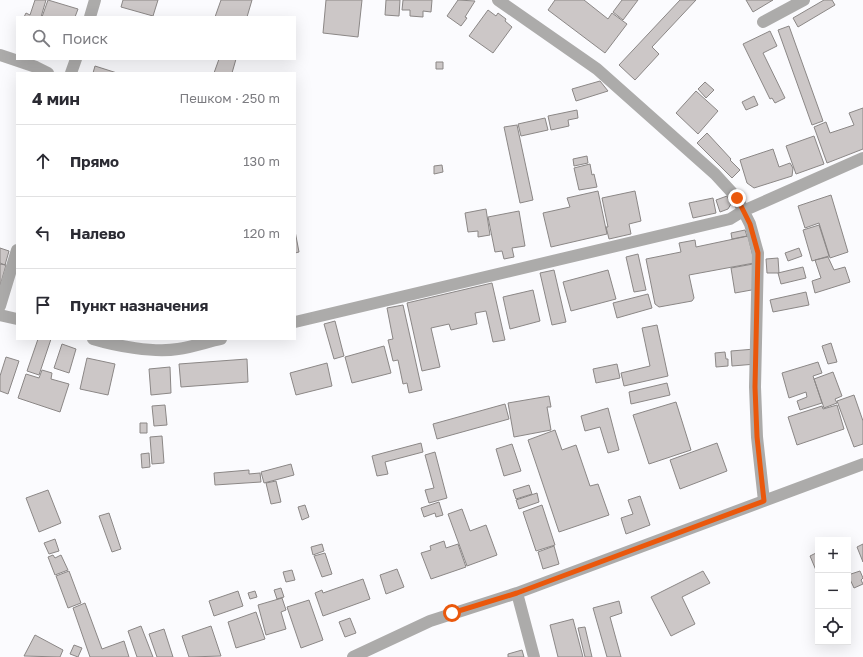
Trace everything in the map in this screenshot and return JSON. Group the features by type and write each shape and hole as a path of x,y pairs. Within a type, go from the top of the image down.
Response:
{"street":[{"path":"90,16 95,0"},
{"path":"498,0 596,69 715,174 737,198 744,211 750,224 758,253 755,387 757,437 764,501"},
{"path":"763,22 804,0"},
{"path":"0,55 36,67 46,72"},
{"path":"71,72 76,60"},
{"path":"296,322 730,219 744,211 863,158"},
{"path":"0,306 16,253"},
{"path":"0,314 16,319"},
{"path":"96,340 105,343 142,349 177,349 216,340"},
{"path":"353,657 430,621 517,593 863,464"},
{"path":"517,593 534,657"}],"building":[{"path":"35,0 46,0 41,16 24,16 26,13 30,15"},
{"path":"48,0 78,9 75,16 42,16"},
{"path":"123,0 158,0 153,16 121,7"},
{"path":"221,0 252,0 247,16 215,16"},
{"path":"326,0 362,0 358,37 323,33"},
{"path":"386,0 400,0 399,16 385,15"},
{"path":"403,0 432,0 431,12 423,11 423,17 410,16 410,10 402,10"},
{"path":"458,0 475,1 465,17 467,18 461,26 447,16"},
{"path":"555,0 584,0 608,19 612,13 627,24 605,53 548,10"},
{"path":"622,0 638,0 623,20 613,12"},
{"path":"680,0 696,0 652,47 659,54 635,80 619,65"},
{"path":"746,0 773,0 753,12"},
{"path":"824,0 832,0 835,5 798,27 793,18"},
{"path":"488,10 496,16 498,13 506,19 505,21 512,27 493,53 469,36"},
{"path":"789,26 823,121 812,125 778,30"},
{"path":"770,31 777,46 763,53 785,98 775,103 772,98 770,99 743,44"},
{"path":"219,60 236,60 232,72 214,72"},
{"path":"436,62 443,62 443,69 436,69"},
{"path":"95,66 114,72 93,72"},
{"path":"600,81 608,91 576,101 572,89"},
{"path":"705,82 714,90 706,98 698,89"},
{"path":"696,91 718,111 698,134 676,113"},
{"path":"754,96 758,105 746,110 742,102"},
{"path":"863,108 863,149 827,163 814,127 826,122 830,133 854,125 849,113"},
{"path":"577,110 578,118 568,120 569,126 551,130 548,116"},
{"path":"545,118 548,130 521,136 518,124"},
{"path":"517,125 533,200 520,203 504,127"},
{"path":"707,133 740,170 732,178 697,143"},
{"path":"814,136 824,164 796,174 786,146"},
{"path":"773,149 779,167 790,163 793,168 792,176 754,188 747,183 740,160"},
{"path":"587,156 588,163 574,166 573,159"},
{"path":"590,164 592,175 594,174 597,187 579,190 574,168"},
{"path":"442,165 443,172 434,174 434,166"},
{"path":"598,191 607,234 551,247 543,213 570,207 567,198"},
{"path":"635,191 641,221 629,224 631,234 609,239 602,198"},
{"path":"831,195 848,252 830,258 819,223 805,228 798,206"},
{"path":"727,196 731,204 728,209 720,212 716,200"},
{"path":"713,198 716,213 693,218 689,203"},
{"path":"486,209 490,235 478,237 478,231 468,232 465,213"},
{"path":"519,211 525,246 512,248 514,257 504,259 502,251 495,252 488,217"},
{"path":"819,225 829,256 812,261 803,230"},
{"path":"745,230 747,236 732,239 731,233"},
{"path":"296,236 299,252 296,253"},
{"path":"748,236 754,263 689,275 694,298 692,301 659,307 655,304 646,259 681,252 679,243 695,240 696,247"},
{"path":"0,248 9,251 5,265 0,263"},
{"path":"799,248 802,256 788,261 785,253"},
{"path":"638,254 646,290 634,292 626,257"},
{"path":"828,257 834,270 845,267 850,282 815,293 812,281 821,278 815,260"},
{"path":"778,258 779,273 767,273 766,259"},
{"path":"0,264 6,265 0,286"},
{"path":"753,264 757,289 735,293 731,268"},
{"path":"803,267 806,278 781,284 778,273"},
{"path":"554,270 566,322 552,325 540,273"},
{"path":"608,270 616,299 571,311 563,282"},
{"path":"492,283 505,340 493,342 486,311 475,313 477,324 451,330 449,324 431,328 440,367 422,371 407,303"},
{"path":"533,290 540,321 510,329 503,297"},
{"path":"806,292 809,305 773,312 770,300"},
{"path":"648,294 652,308 617,318 613,303"},
{"path":"403,305 422,390 409,393 407,383 403,384 398,360 393,361 388,340 393,339 387,308"},
{"path":"335,321 344,356 334,359 324,324"},
{"path":"657,325 668,376 624,386 621,373 650,366 642,328"},
{"path":"38,340 51,340 39,375 27,371"},
{"path":"831,343 837,362 828,364 822,346"},
{"path":"62,344 76,349 69,373 54,368"},
{"path":"384,346 391,373 352,383 345,357"},
{"path":"755,349 756,364 732,366 731,351"},
{"path":"725,352 726,359 728,359 728,366 716,367 715,353"},
{"path":"6,357 19,361 8,394 0,391 0,376"},
{"path":"87,358 115,364 108,395 80,389"},
{"path":"247,359 248,382 181,387 179,364"},
{"path":"818,362 822,373 813,376 822,403 800,410 797,401 807,397 806,392 789,398 782,373"},
{"path":"327,363 332,386 296,395 290,373"},
{"path":"617,364 620,378 596,383 593,369"},
{"path":"170,367 171,393 151,395 149,369"},
{"path":"42,370 52,373 51,379 69,384 60,412 18,398 26,374 39,378"},
{"path":"833,372 842,396 835,399 837,403 824,408 814,379"},
{"path":"667,383 670,395 631,404 629,392"},
{"path":"854,395 863,421 863,444 854,447 837,401"},
{"path":"549,396 551,407 547,407 551,430 514,437 508,403"},
{"path":"676,402 691,450 649,464 633,415"},
{"path":"505,404 509,419 437,439 433,424"},
{"path":"165,405 167,425 154,426 152,406"},
{"path":"837,405 844,429 797,445 788,417 822,406 823,409"},
{"path":"608,408 619,450 608,453 600,427 585,431 581,416"},
{"path":"140,423 147,423 147,433 140,433"},
{"path":"555,430 562,450 576,445 590,486 598,484 609,515 559,532 528,440"},
{"path":"162,436 164,463 152,464 150,437"},
{"path":"421,443 423,452 385,462 388,474 377,476 372,456"},
{"path":"717,443 727,471 680,489 670,460"},
{"path":"512,444 521,471 504,476 496,449"},
{"path":"435,452 447,498 429,503 425,490 434,488 425,455"},
{"path":"149,453 150,467 142,468 141,454"},
{"path":"291,464 294,475 264,483 261,472"},
{"path":"249,470 249,474 260,473 261,482 215,485 214,473"},
{"path":"276,481 281,502 271,504 266,483"},
{"path":"529,485 532,494 516,499 513,490"},
{"path":"48,490 61,523 39,532 26,498"},
{"path":"537,493 539,502 519,509 516,500"},
{"path":"640,496 650,525 626,534 621,518 633,514 628,500"},
{"path":"439,502 443,515 436,517 435,513 424,517 421,508"},
{"path":"305,505 309,517 302,520 298,507"},
{"path":"542,505 555,545 536,551 523,512"},
{"path":"462,509 470,531 486,525 497,555 467,566 448,514"},
{"path":"109,513 121,549 112,552 99,516"},
{"path":"55,539 59,551 49,554 44,543"},
{"path":"444,541 446,548 458,544 466,567 431,579 421,553 431,550 430,546"},
{"path":"322,544 324,551 313,555 311,547"},
{"path":"863,544 863,562 857,547"},
{"path":"554,546 559,564 543,569 538,552"},
{"path":"325,553 332,574 322,577 314,556"},
{"path":"815,554 815,568 810,556"},
{"path":"53,555 55,558 61,555 68,570 55,575 48,557"},
{"path":"397,569 404,587 386,594 380,575"},
{"path":"292,570 295,580 286,582 283,572"},
{"path":"69,571 81,603 68,608 56,576"},
{"path":"703,571 710,583 682,597 695,624 671,636 651,597"},
{"path":"860,571 863,578 861,580 863,584 854,588 851,582 851,574"},
{"path":"363,579 370,599 323,616 315,593 322,590 323,593"},
{"path":"281,588 284,597 277,599 274,590"},
{"path":"238,591 243,606 214,616 209,601"},
{"path":"255,591 257,597 250,599 248,593"},
{"path":"282,598 286,610 281,612 286,629 266,635 258,605"},
{"path":"309,600 323,640 301,648 287,607"},
{"path":"619,601 622,613 610,617 621,657 607,657 593,608"},
{"path":"85,603 102,649 124,641 129,657 90,657 73,608"},
{"path":"256,612 265,639 236,648 228,622"},
{"path":"350,618 356,633 345,637 339,622"},
{"path":"573,619 583,657 558,657 550,625"},
{"path":"141,626 153,657 137,657 128,631"},
{"path":"211,626 221,656 189,657 182,636"},
{"path":"585,627 592,657 585,657 578,628"},
{"path":"164,629 173,657 157,657 149,634"},
{"path":"35,635 63,650 60,657 24,656"},
{"path":"74,645 82,648 78,657 70,654"},
{"path":"522,650 524,657 508,657 508,654"}],"route":[{"path":"452,613 517,593 764,501 757,437 755,387 758,253 750,224 737,198"}]}
